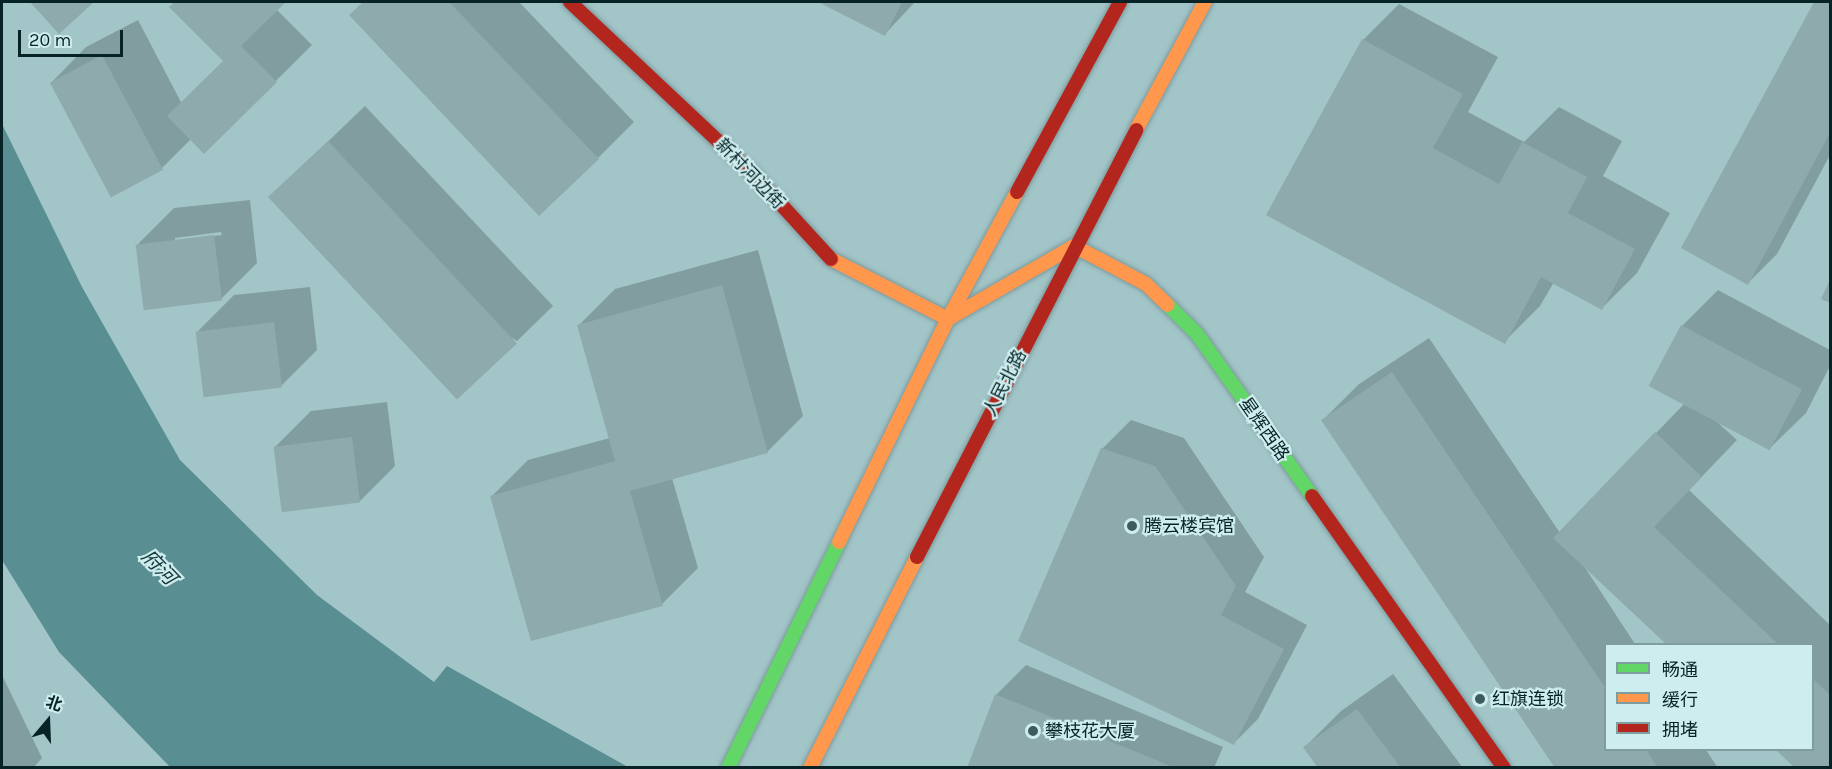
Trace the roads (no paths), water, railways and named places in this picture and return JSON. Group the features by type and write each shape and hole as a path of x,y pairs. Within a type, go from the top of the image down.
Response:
{"main road":[{"name":"新村河边街","path":"570,2 754,175 828,258 948,319"},
{"path":"728,768 948,319 1120,2"},
{"name":"人民北路","path":"810,768 1074,246 1205,2"},
{"path":"948,319 1074,246"},
{"name":"星辉西路","path":"1074,246 1146,284 1197,334 1504,768"}],"water":[{"name":"府河","path":"2,124 82,287 180,460 317,595 434,682 447,666 628,767 170,767 59,652 2,560"}],"place":[{"name":"腾云楼宾馆","path":"1132,526"},
{"name":"红旗连锁","path":"1480,699"},
{"name":"攀枝花大厦","path":"1033,731"}]}
